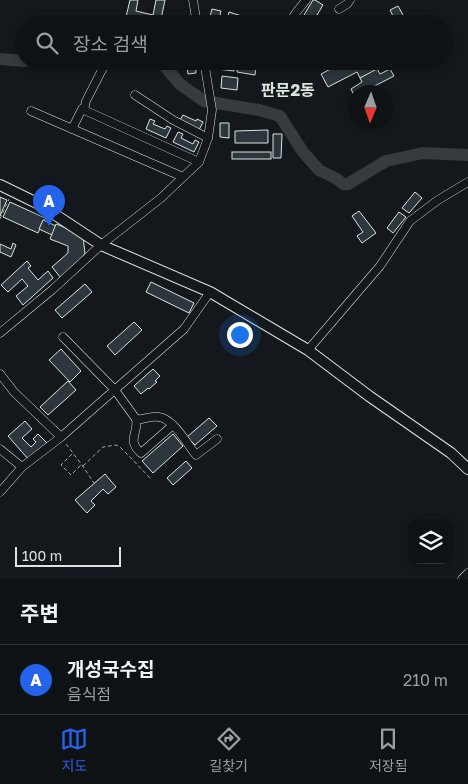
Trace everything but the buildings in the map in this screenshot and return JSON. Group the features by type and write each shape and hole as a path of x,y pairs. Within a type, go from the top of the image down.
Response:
{"main road":[{"path":"0,185 39,204 101,245 210,292 308,350 369,396 451,453 468,469"}],"street":[{"path":"193,0 196,15"},
{"path":"294,15 306,0"},
{"path":"338,9 350,0"},
{"path":"72,129 82,109 84,110 86,101 102,70"},
{"path":"0,333 52,290 101,245 161,198 199,162 208,138 212,110 206,70"},
{"path":"134,95 173,120 208,138"},
{"path":"31,110 183,176"},
{"path":"84,110 199,162"},
{"path":"308,350 380,266 410,221 438,200 468,182"},
{"path":"0,492 22,467 61,437 184,330 210,292"},
{"path":"63,336 115,390 136,419 134,444 141,453 174,426"},
{"path":"0,374 14,392 61,437"},
{"path":"136,419 142,420 151,416 163,417 172,423 196,456 218,439"},
{"path":"0,449 22,467"},
{"path":"462,579 468,573"}],"path":[{"path":"338,9 341,15"},
{"path":"0,219 13,192"},
{"path":"61,437 94,484"},
{"path":"73,454 61,465 70,475 104,448 116,445 150,479"}],"waterway":[{"path":"0,59 15,60"},
{"path":"168,70 181,85 204,101 259,110 280,116 303,152 319,170 343,184 348,184 386,161 423,153 468,155"}],"place":[{"name":"개성국수집","path":"49,226"}],"district":[{"name":"판문2동","path":"288,90"}]}
